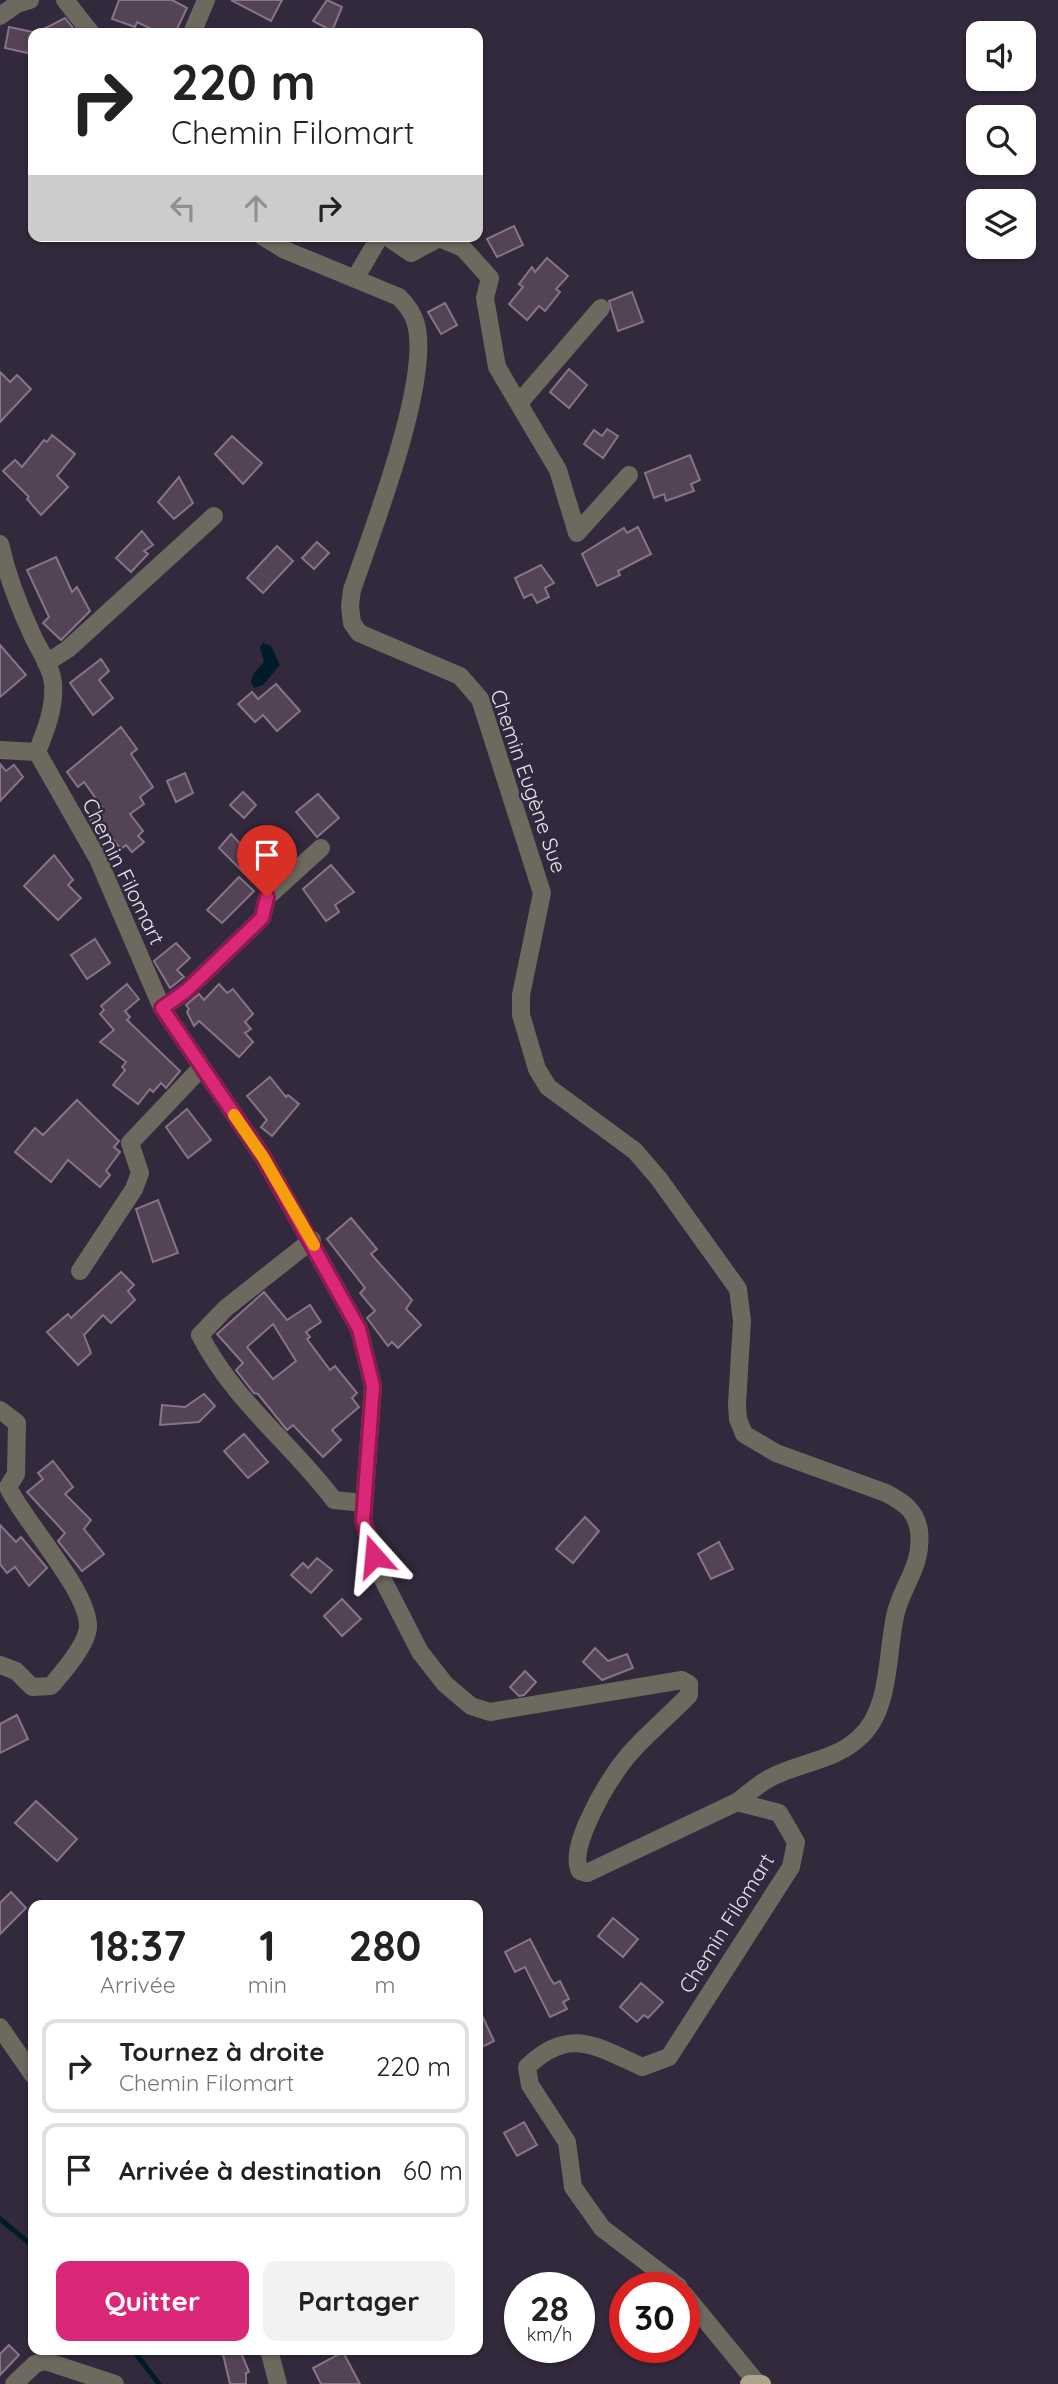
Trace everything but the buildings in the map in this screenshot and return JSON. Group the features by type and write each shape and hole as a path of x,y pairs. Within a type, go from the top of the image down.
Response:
{"main road":[{"path":"749,2384 760,2384"}],"street":[{"path":"0,16 16,4 30,0"},
{"path":"65,0 87,28"},
{"path":"194,28 206,0"},
{"name":"Chemin Eugène Sue","path":"272,242 285,250 356,277 399,297 409,307 416,325 416,377 409,408 352,590 352,623 367,638 460,676 480,699 542,893 521,1005 525,1036 537,1069 556,1094 635,1151 659,1179 738,1289 742,1321 737,1404 738,1419 744,1434 776,1453 902,1502 915,1516 919,1529 915,1572 896,1612 875,1718 861,1737 842,1751 771,1777 737,1802"},
{"path":"356,277 376,242"},
{"path":"395,242 411,253 432,242"},
{"path":"449,242 463,248 490,278 485,298 497,367 558,470 577,533 629,475"},
{"path":"519,403 601,308"},
{"path":"46,663 68,649 214,516"},
{"path":"0,544 7,573 53,685 50,721 37,752 0,750"},
{"name":"Chemin Filomart","path":"37,752 98,859 162,1008 263,1157 312,1240 359,1329 373,1386 363,1520 380,1573 420,1652 445,1684 471,1706 490,1712 682,1680 689,1685 689,1695 615,1772 580,1839 576,1864 580,1871 587,1873 737,1802 779,1812 796,1842 790,1867 669,2057 642,2067 583,2041 544,2050 527,2067 530,2085 567,2142 573,2187 602,2228 659,2272"},
{"path":"162,1008 186,991 262,918 267,897 321,848"},
{"path":"80,1271 134,1189 140,1173 130,1143 201,1068"},
{"path":"312,1240 226,1308 200,1335 243,1401 311,1470 334,1500 363,1503"},
{"path":"0,1410 17,1423 16,1475 8,1487 16,1504 80,1596 88,1628 74,1660 51,1686 32,1687 16,1671 0,1665"},
{"path":"0,2027 28,2068"},
{"path":"700,2313 760,2384"},
{"path":"270,2355 278,2384"},
{"path":"14,2384 35,2364 45,2361 116,2384"}],"water":[{"path":"263,643 271,646 280,665 263,685 254,688 251,682 253,674 264,662 260,647"}],"waterway":[{"path":"0,2219 28,2242"},
{"path":"137,2355 159,2384"}],"slow traffic":[{"path":"234,1115 263,1157 314,1245"}],"route":[{"path":"267,897 262,918 186,991 162,1008 263,1157 312,1240 359,1329 373,1386 371,1437 363,1487 363,1520 374,1556"}]}
